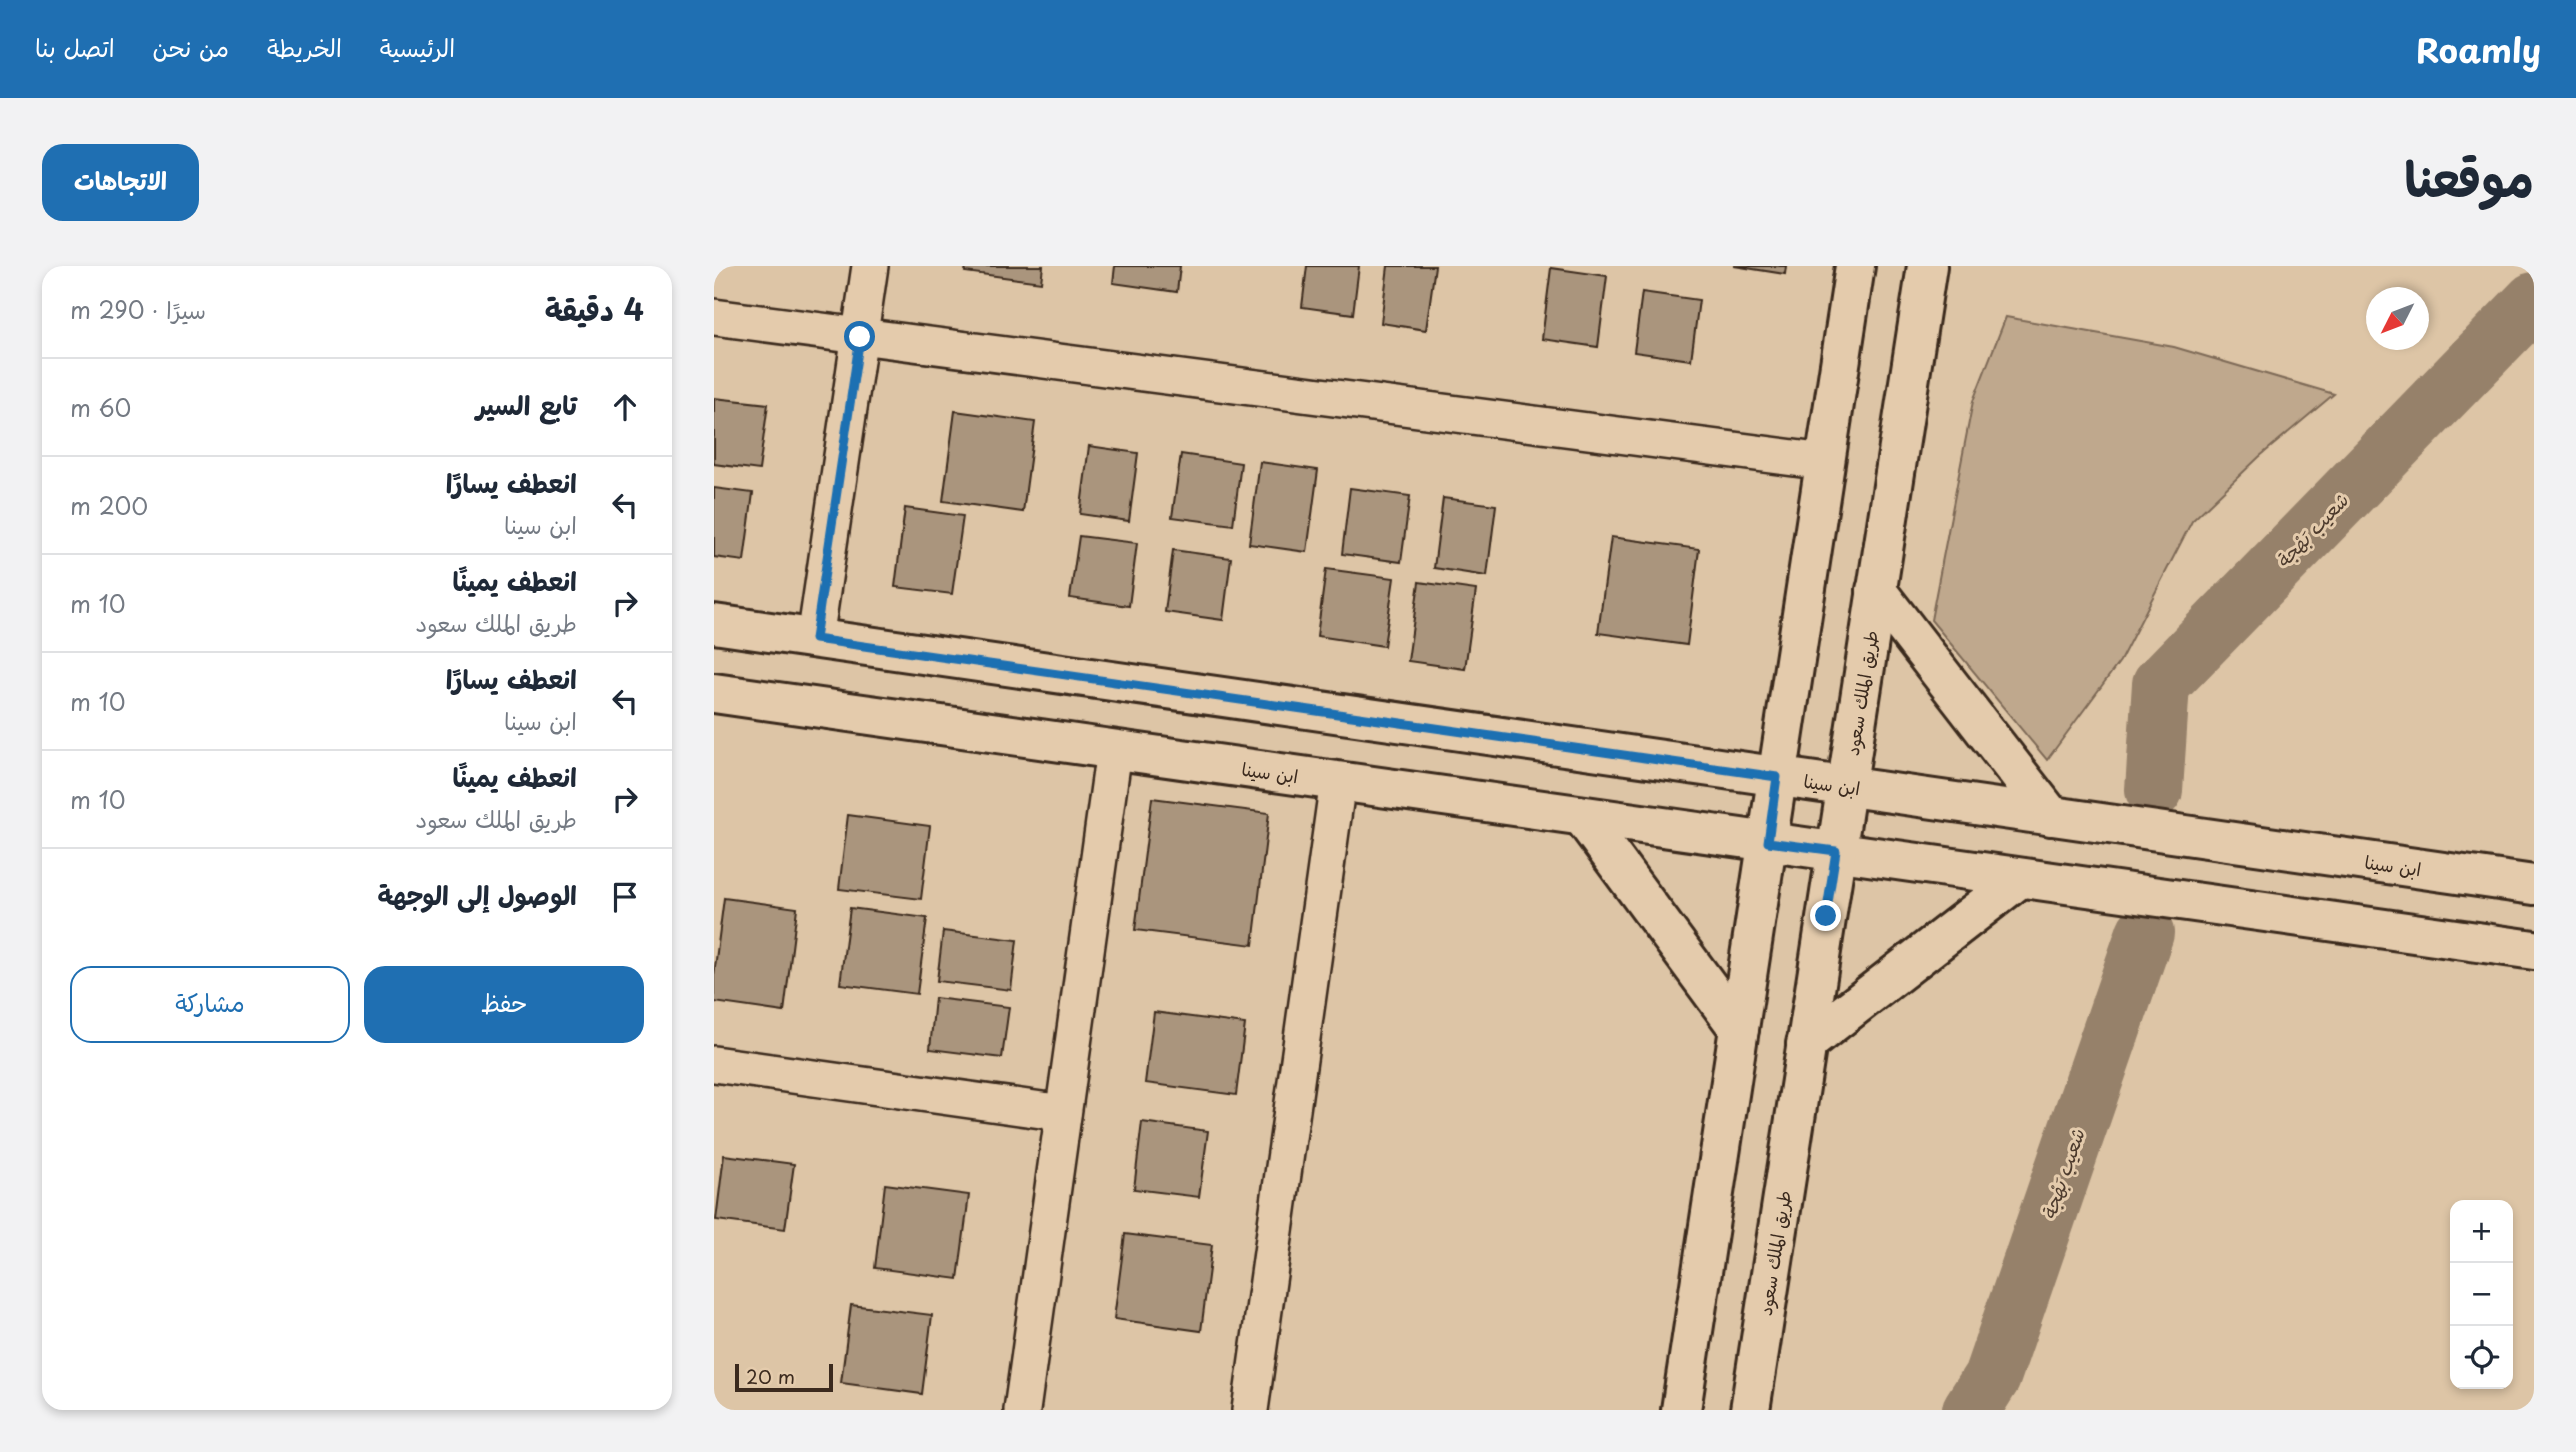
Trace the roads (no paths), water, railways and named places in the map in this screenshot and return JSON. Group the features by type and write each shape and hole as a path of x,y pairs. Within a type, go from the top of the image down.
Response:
{"street":[{"path":"815,639 870,266"},
{"path":"1681,1410 1855,266"},
{"name":"طريق الملك سعود","path":"1750,1410 1927,266"},
{"path":"714,317 1825,462"},
{"path":"1876,590 2051,816"},
{"name":"ابن سينا","path":"714,624 2534,885"},
{"name":"ابن سينا","path":"714,693 2534,950"},
{"path":"1021,1410 1114,750"},
{"path":"1250,1410 1338,781"},
{"path":"1581,816 1739,1029"},
{"path":"1806,1044 2020,877"},
{"path":"714,1064 1063,1113"}],"waterway":[{"name":"شعيب بَهْجة","path":"2154,790 2161,684 2534,301"},
{"name":"شعيب بَهْجة","path":"1971,1410 1992,1377 2145,933"}]}
